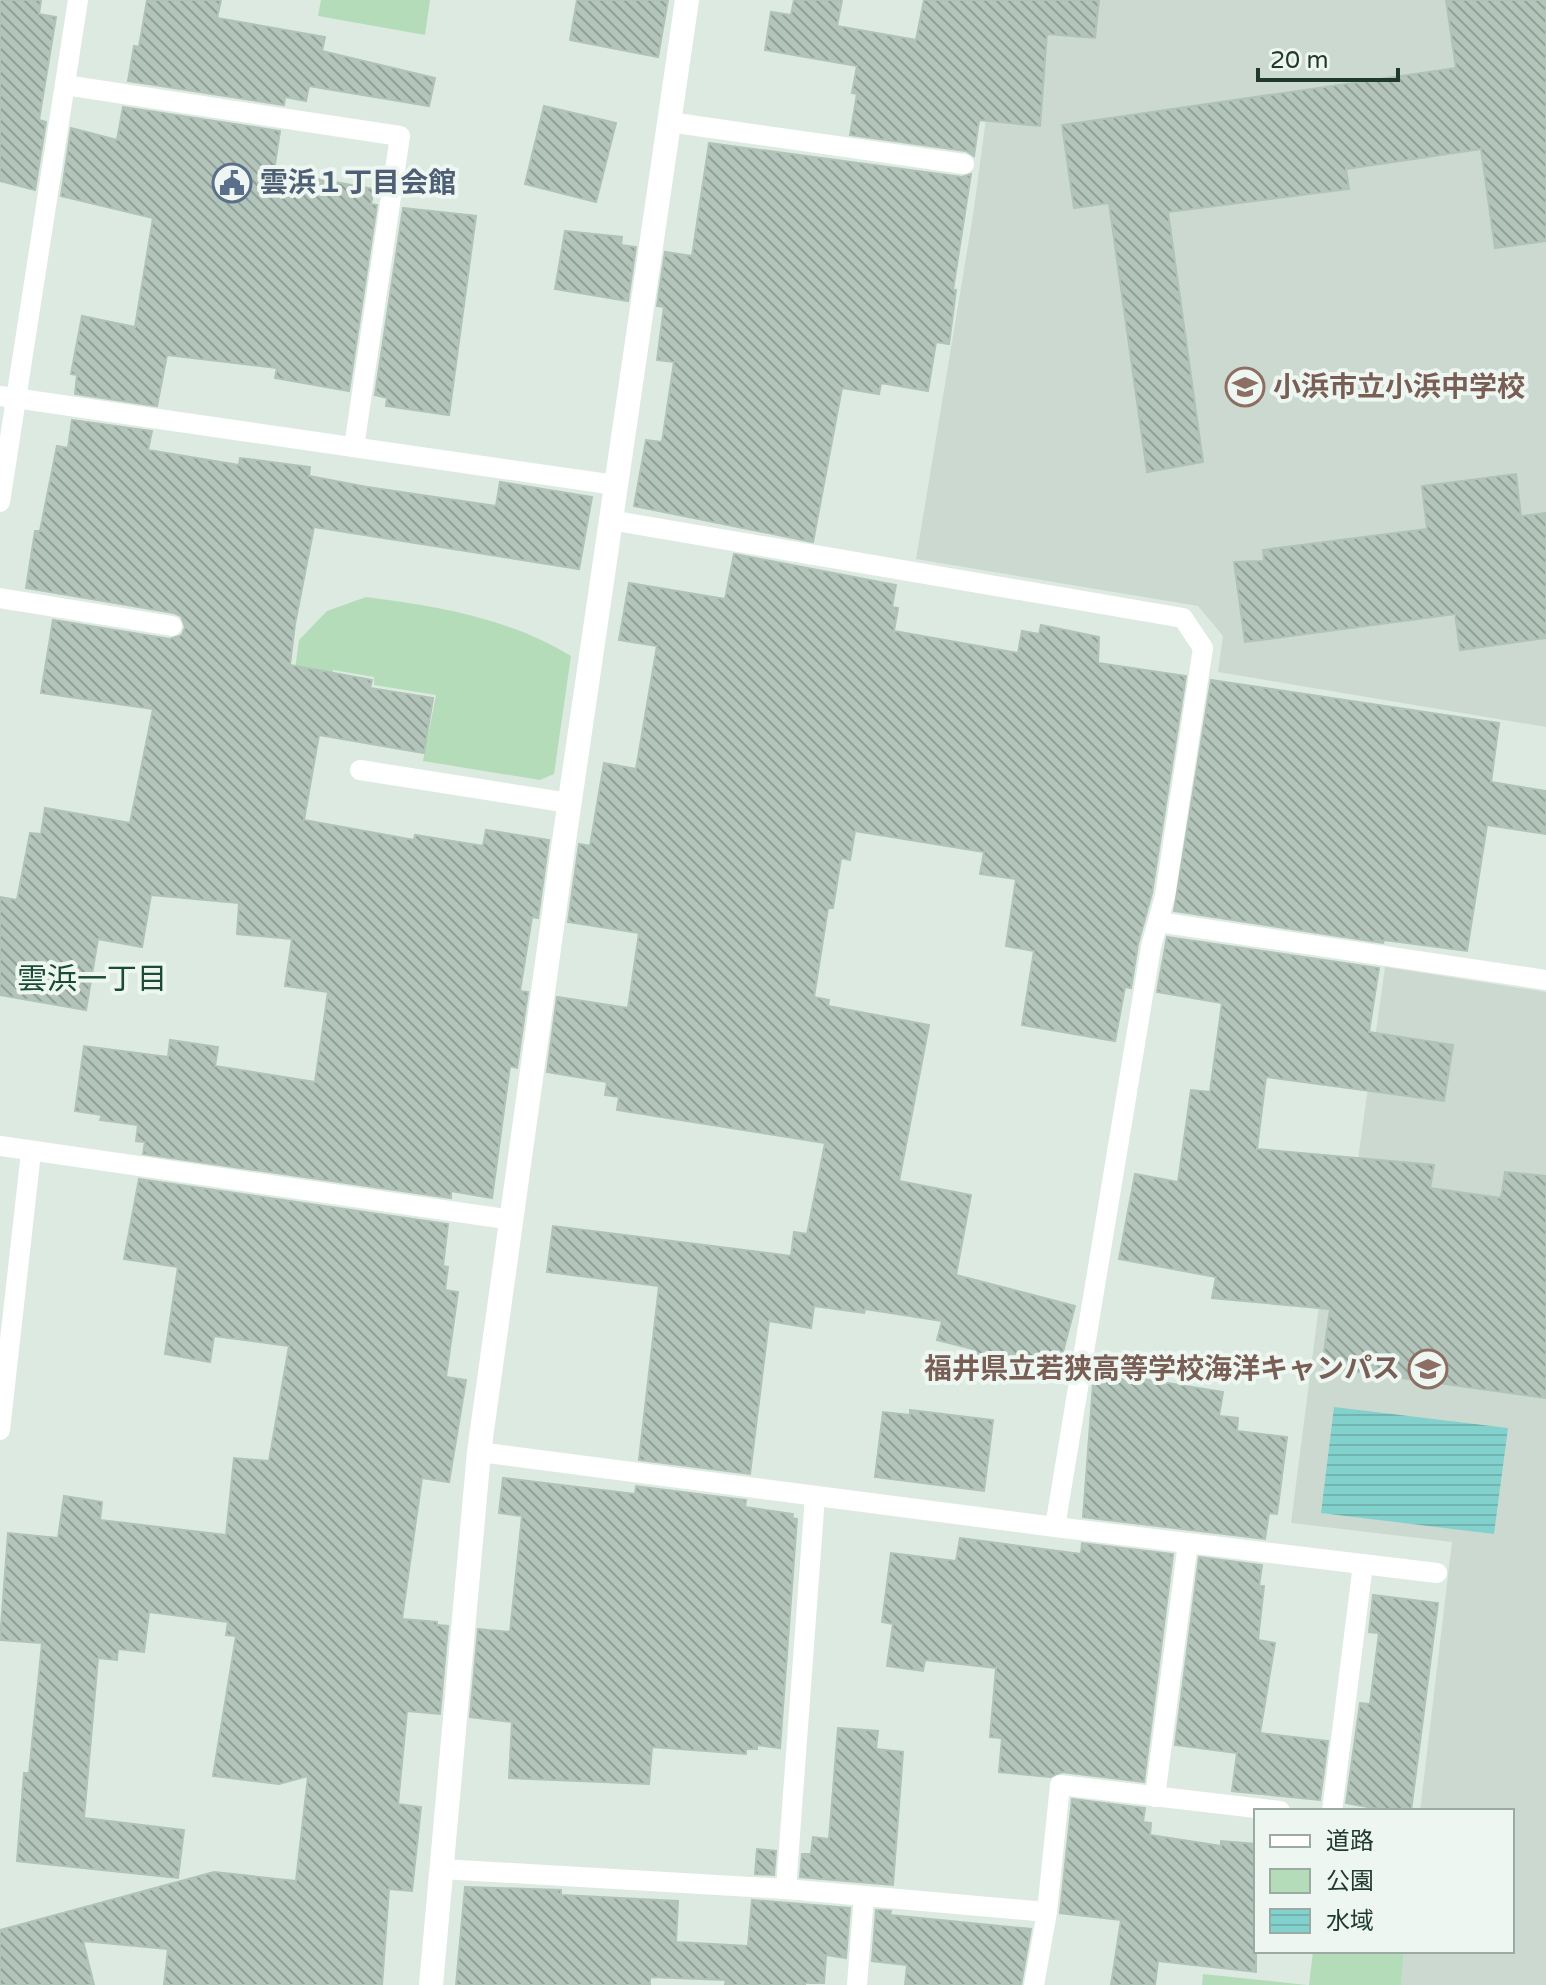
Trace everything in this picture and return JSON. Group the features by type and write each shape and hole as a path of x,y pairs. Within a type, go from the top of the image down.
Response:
{"street":[{"path":"431,1985 479,1452 569,803 687,0"}],"lane":[{"path":"0,502 8,397 78,0"},
{"path":"65,85 400,136 354,447"},
{"path":"669,122 964,164"},
{"path":"8,397 615,485"},
{"path":"610,520 1183,618 1203,648 1165,896 1151,947 1055,1527"},
{"path":"0,598 172,626"},
{"path":"360,770 569,803"},
{"path":"1158,922 1546,980"},
{"path":"0,1146 513,1220"},
{"path":"0,1430 31,1152"},
{"path":"479,1452 1437,1573"},
{"path":"786,1889 815,1496"},
{"path":"1155,1797 1188,1543"},
{"path":"1332,1809 1363,1564"},
{"path":"1034,1985 1047,1912 1060,1785 1262,1809"},
{"path":"442,1869 786,1889 1047,1912"},
{"path":"857,1985 864,1896"}],"shaded area":[{"name":"小浜市立小浜中学校","path":"1002,0 1546,0 1546,727 1218,672 1223,636 1198,606 916,559 973,215"},
{"name":"福井県立若狭高等学校海洋キャンパス","path":"1385,967 1546,992 1546,1985 1401,1985 1404,1953 1514,1953 1514,1809 1420,1809 1452,1542 1291,1523 1331,1212 1356,1173"}],"green space":[{"path":"321,0 430,0 425,35 318,16"},
{"path":"366,597 446,610 498,623 571,656 554,774 540,780 423,761 436,695 374,685 374,677 333,670 323,733 287,727 299,640 327,611"},
{"path":"1313,1953 1404,1953 1401,1985 1309,1985"},
{"path":"1203,1974 1307,1985 1202,1985"}],"water":[{"path":"1334,1407 1508,1428 1494,1534 1321,1513"}],"building":[{"path":"0,0 41,0 39,14 56,17 39,120 46,122 35,190 0,181"},
{"path":"147,0 221,0 217,18 325,37 322,51 435,78 429,106 309,86 306,101 285,97 284,105 128,81 134,46 139,47"},
{"path":"577,0 668,0 658,57 570,40"},
{"path":"794,0 842,0 837,26 916,40 924,0 1099,0 1095,38 1047,34 1040,126 979,120 974,156 966,151 850,135 857,94 852,93 857,66 765,50 771,12 791,15"},
{"path":"1446,0 1546,0 1546,241 1495,248 1481,149 1346,169 1349,189 1168,212 1203,462 1147,472 1109,203 1074,208 1062,125 1456,68"},
{"path":"544,106 616,123 596,202 525,184"},
{"path":"123,107 280,131 274,171 374,189 371,204 377,205 349,391 275,378 277,368 167,355 157,406 75,394 77,375 71,374 82,316 135,327 153,218 61,196 71,128 117,140"},
{"path":"709,143 962,177 971,174 953,290 956,290 949,344 936,342 928,391 881,383 879,394 842,388 813,542 634,506 646,440 662,442 674,362 657,360 664,307 657,306 665,252 692,256"},
{"path":"403,208 476,216 449,415 386,406 387,398 375,395"},
{"path":"565,231 622,237 621,245 636,247 628,301 555,289"},
{"path":"72,420 152,431 148,450 239,465 240,458 310,467 309,476 367,487 496,506 500,482 592,497 579,569 314,527 295,624 290,665 372,680 370,688 433,698 424,753 319,735 304,820 414,840 415,835 483,846 486,830 549,840 538,918 532,917 520,991 528,992 517,1068 510,1066 492,1198 451,1191 451,1198 143,1154 145,1142 136,1141 138,1125 100,1120 102,1115 75,1111 84,1046 168,1057 170,1040 218,1047 215,1066 315,1082 328,992 285,986 292,939 237,934 239,903 151,895 142,947 98,939 86,1010 0,995 0,897 17,900 30,833 41,834 45,808 130,823 153,709 41,693 53,620 170,639 182,635 185,627 181,616 174,613 26,588 35,531 40,531 57,446 68,448"},
{"path":"1516,474 1521,516 1546,513 1546,638 1460,650 1455,614 1245,642 1234,562 1264,561 1263,550 1427,529 1422,486"},
{"path":"734,554 896,585 892,607 898,608 894,631 1018,653 1022,631 1039,634 1041,625 1099,637 1098,663 1186,676 1152,893 1138,944 1131,988 1125,987 1115,1041 1022,1025 1034,951 1006,946 1016,879 980,874 984,852 855,831 850,860 841,858 833,908 828,908 814,997 829,1000 828,1006 929,1025 899,1181 971,1195 956,1275 1075,1306 1058,1371 972,1352 973,1349 937,1340 942,1321 865,1309 864,1313 814,1306 811,1328 769,1321 750,1474 639,1460 659,1286 547,1272 553,1226 791,1256 794,1232 807,1234 825,1143 617,1110 619,1097 605,1095 607,1082 547,1072 557,997 628,1008 639,933 568,922 579,844 590,846 604,763 636,769 657,646 619,640 629,583 725,599"},
{"path":"1211,680 1499,723 1491,782 1546,791 1546,834 1487,825 1467,951 1384,940 1383,943 1174,911"},
{"path":"1167,937 1379,968 1369,1032 1453,1045 1444,1101 1266,1077 1257,1149 1434,1165 1430,1188 1501,1198 1505,1172 1546,1176 1546,1398 1322,1367 1330,1309 1212,1298 1216,1277 1119,1259 1135,1174 1178,1182 1191,1090 1210,1092 1222,1003 1157,992"},
{"path":"139,1179 448,1224 443,1266 448,1267 445,1290 458,1292 446,1377 466,1380 449,1482 422,1478 402,1619 448,1626 440,1714 407,1711 398,1804 421,1807 412,1891 389,1889 382,1985 164,1985 168,1949 83,1941 94,1985 0,1985 0,1930 214,1872 296,1881 308,1776 279,1784 213,1776 236,1636 226,1635 228,1622 149,1612 144,1652 118,1649 117,1660 98,1658 84,1818 184,1830 178,1878 17,1861 24,1773 29,1773 42,1643 0,1640 8,1533 58,1538 64,1496 102,1502 100,1520 226,1535 234,1458 269,1461 289,1346 214,1336 210,1362 165,1354 178,1267 124,1259"},
{"path":"1094,1371 1223,1392 1219,1416 1238,1418 1237,1431 1287,1437 1277,1514 1269,1513 1265,1539 1083,1517"},
{"path":"910,1410 993,1420 984,1491 875,1477 883,1412 910,1415"},
{"path":"503,1478 635,1494 636,1486 746,1500 745,1507 793,1514 792,1518 797,1519 780,1748 757,1745 757,1749 746,1749 746,1754 652,1747 649,1784 509,1778 512,1722 470,1717 478,1629 510,1632 522,1516 499,1513"},
{"path":"960,1538 1081,1554 1082,1543 1173,1554 1144,1782 1062,1772 1050,1777 999,1772 1002,1738 990,1737 996,1668 925,1660 923,1671 887,1666 893,1624 882,1622 891,1553 956,1561"},
{"path":"1199,1557 1262,1565 1259,1586 1264,1586 1258,1640 1275,1643 1260,1733 1328,1741 1320,1800 1232,1791 1237,1753 1175,1745"},
{"path":"1373,1595 1438,1603 1411,1809 1378,1809 1346,1803 1360,1703 1370,1704 1379,1633 1369,1632"},
{"path":"838,1728 878,1731 876,1749 903,1752 893,1885 800,1877 802,1854 811,1854 813,1837 829,1839"},
{"path":"1072,1799 1145,1808 1143,1822 1151,1823 1150,1835 1221,1846 1221,1841 1254,1844 1256,1972 1158,1961 1155,1985 1111,1985 1121,1920 1060,1913"},
{"path":"757,1849 776,1851 774,1875 755,1874"},
{"path":"465,1887 561,1890 561,1895 678,1901 676,1942 748,1946 752,1900 850,1908 846,1958 826,1955 824,1983 805,1985 725,1985 726,1980 650,1977 650,1985 456,1985"},
{"path":"876,1910 891,1911 890,1915 1031,1929 1021,1985 905,1985 907,1965 872,1961"}],"place":[{"name":"雲浜１丁目会館","path":"232,183"},
{"name":"小浜市立小浜中学校","path":"1245,387"},
{"name":"福井県立若狭高等学校海洋キャンパス","path":"1428,1369"}],"district":[{"name":"雲浜一丁目","path":"92,979"}]}
